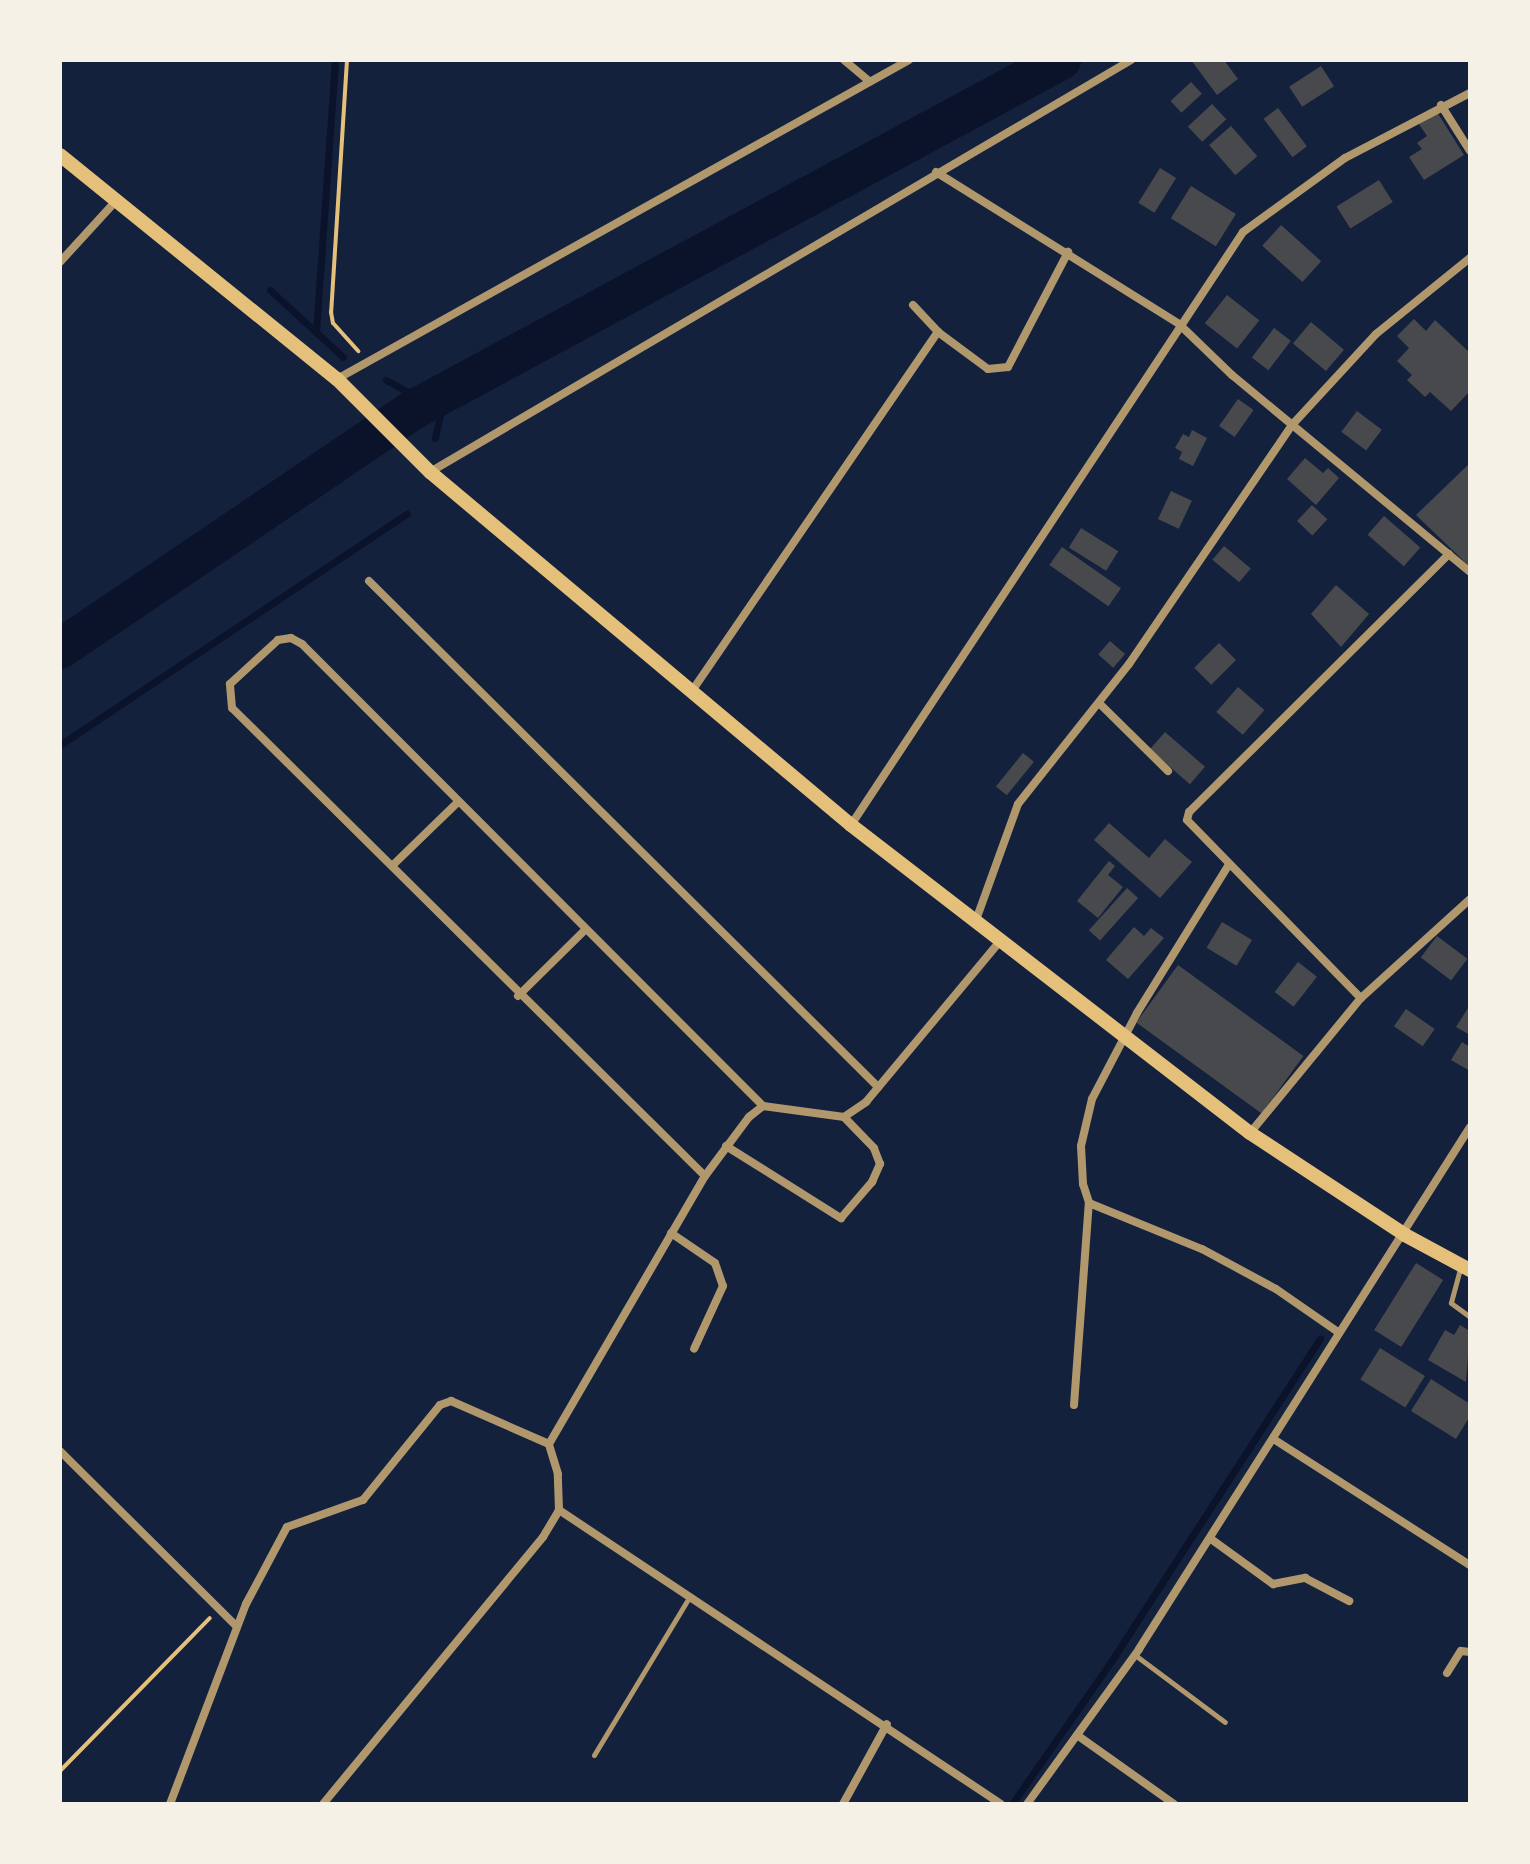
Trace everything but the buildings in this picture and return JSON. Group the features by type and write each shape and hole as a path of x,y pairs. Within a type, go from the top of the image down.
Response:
{"main road":[{"path":"60,155 337,379 430,472 694,688 851,825 1002,939 1123,1039 1250,1133 1405,1235 1465,1268"}],"street":[{"path":"844,60 869,81"},
{"path":"337,379 909,60"},
{"path":"430,472 1131,60"},
{"path":"851,825 947,686 1212,273 1261,215 1345,158 1441,105 1470,93"},
{"path":"1441,105 1470,151"},
{"path":"936,172 1179,324 1292,425 1470,572"},
{"path":"60,262 115,202"},
{"path":"913,305 938,332 988,369 1008,367 1068,252"},
{"path":"976,920 1018,804 1099,703 1292,425 1376,334 1470,258"},
{"path":"694,688 938,332"},
{"path":"1361,998 1228,866 1187,820 1189,812 1449,554"},
{"path":"369,581 878,1087"},
{"path":"705,1176 518,996 393,865 232,708 230,684 278,640 291,638 763,1106 844,1117 874,1148 880,1164 872,1182 843,1218 726,1146"},
{"path":"1099,703 1168,771"},
{"path":"393,865 458,802"},
{"path":"1074,1405 1089,1203 1081,1165 1085,1122 1123,1039 1228,866"},
{"path":"1250,1133 1361,998 1470,899"},
{"path":"518,996 585,930"},
{"path":"844,1117 878,1087 1002,939"},
{"path":"323,1804 543,1537 559,1510 558,1474 549,1444 705,1176 726,1146 763,1106"},
{"path":"1027,1804 1135,1655 1211,1539 1275,1440 1338,1332 1405,1235 1470,1127"},
{"path":"1089,1203 1202,1249 1276,1289 1338,1332"},
{"path":"671,1233 715,1263 723,1286 694,1349"},
{"path":"170,1804 236,1626 287,1527 363,1500 440,1405 466,1404 549,1444"},
{"path":"1275,1440 1470,1565"},
{"path":"60,1451 236,1626"},
{"path":"559,1510 887,1724 1001,1804"},
{"path":"1211,1539 1273,1584 1305,1578 1349,1601"},
{"path":"1447,1673 1461,1651 1470,1652"},
{"path":"843,1804 887,1724"},
{"path":"1077,1735 1174,1804"}],"lane":[{"path":"1465,1268 1451,1303 1470,1317"},
{"path":"594,1755 691,1595"},
{"path":"1135,1655 1225,1722"}],"path":[{"path":"347,60 331,312 339,331 369,362"},
{"path":"60,1771 218,1611"}],"waterway":[{"path":"316,332 335,60"},
{"path":"60,649 411,411 1061,60"},
{"path":"270,290 343,357"},
{"path":"386,380 426,402"},
{"path":"435,438 445,392"},
{"path":"60,745 407,514"},
{"path":"1012,1804 1112,1660 1320,1338"}]}
